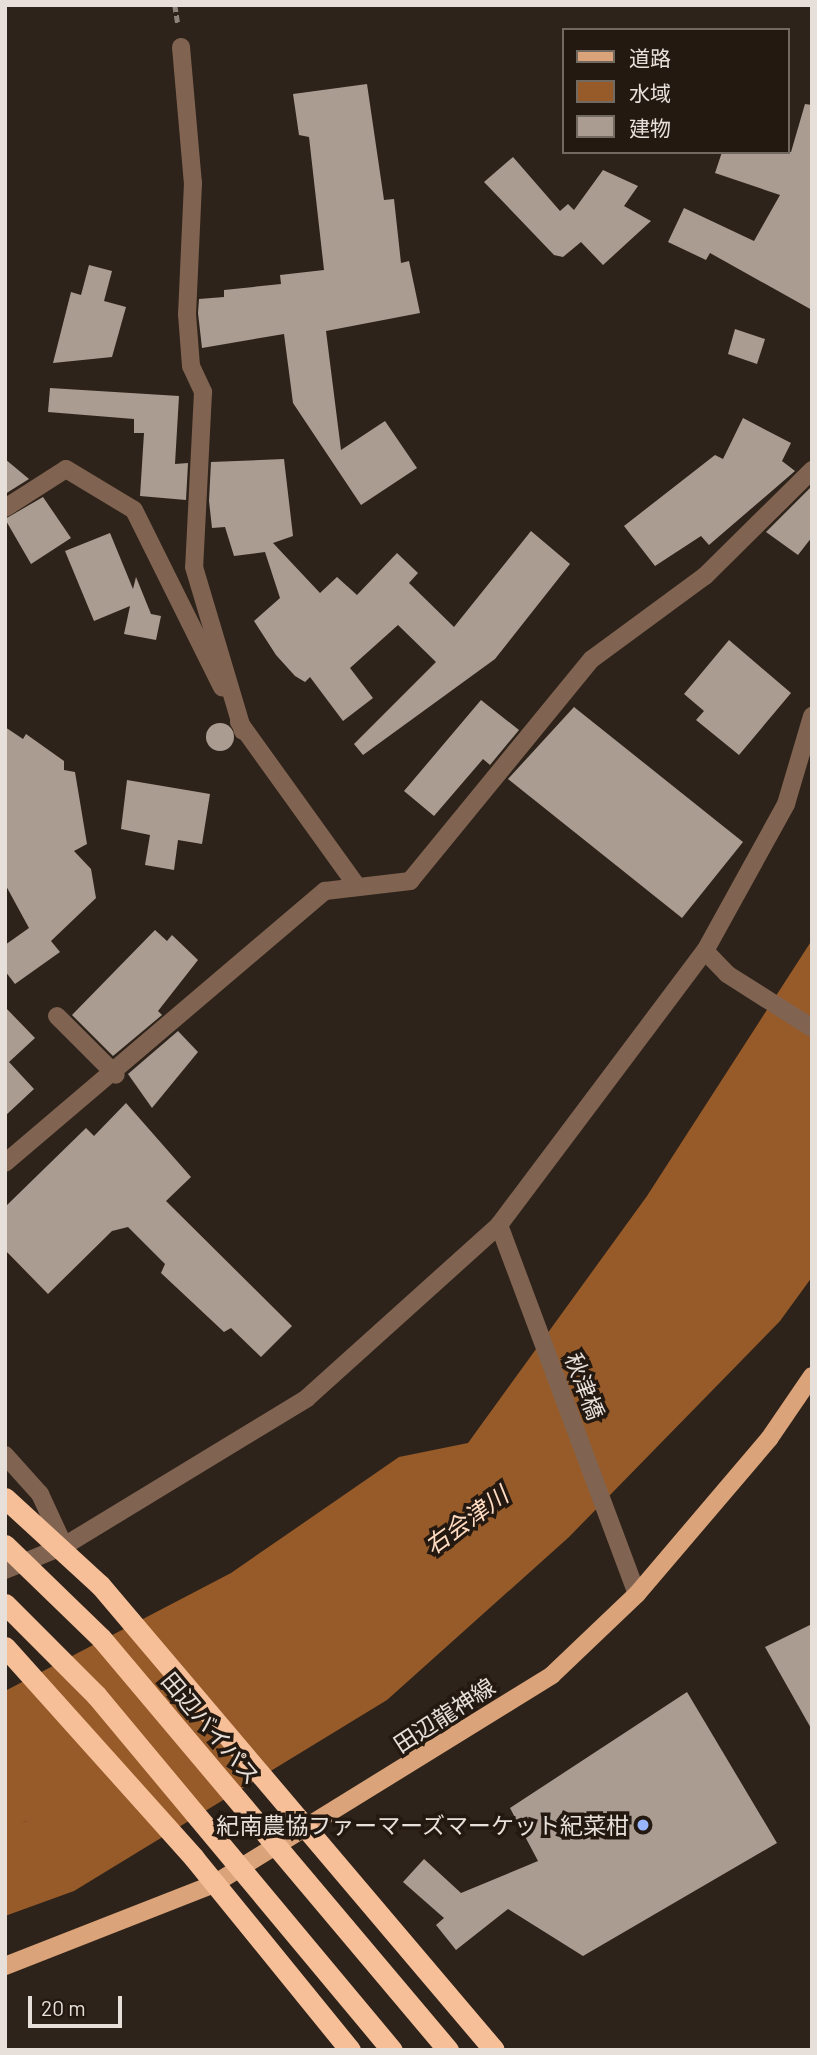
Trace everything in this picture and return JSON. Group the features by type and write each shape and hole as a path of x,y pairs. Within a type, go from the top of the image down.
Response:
{"highway":[{"path":"5,1498 64,1546 100,1585 285,1795 494,2050"},
{"name":"田辺バイパス","path":"5,1545 101,1638 448,2050"},
{"path":"5,1604 96,1695 392,2050"},
{"path":"5,1647 194,1858 350,2050"}],"main road":[{"name":"田辺龍神線","path":"5,1966 214,1884 311,1829 552,1675 637,1594 769,1439 812,1376"}],"street":[{"path":"181,47 193,183 187,314 191,366 203,392 194,567 243,731"},
{"path":"5,508 66,469 134,510 243,731 357,887"},
{"path":"5,1163 116,1075 325,891 410,881 593,659 705,576 812,470"},
{"path":"5,1570 64,1546 307,1398 499,1224 705,951 786,804 812,716"},
{"path":"705,951 727,974 812,1028"},
{"path":"57,1016 116,1075"},
{"name":"秋津橋","path":"499,1224 637,1594"},
{"path":"5,1455 40,1494 64,1546"}],"water":[{"path":"812,940 812,1277 780,1321 569,1537 387,1700 74,1891 5,1916 5,1828 27,1821 5,1788 5,1691 231,1573 399,1457 468,1443 647,1196"}],"building":[{"path":"367,84 384,200 394,199 401,263 409,261 420,313 326,331 341,450 385,421 417,468 361,505 293,403 284,334 202,348 198,313 199,299 224,297 224,290 281,284 280,275 324,270 309,137 299,135 293,94"},
{"path":"805,104 812,105 812,310 710,253 706,260 668,242 684,208 754,241 780,195 715,173 721,154 791,152"},
{"path":"513,157 560,211 568,204 574,210 603,170 638,186 624,206 651,221 603,265 581,242 563,257 554,255 484,182"},
{"path":"89,265 112,271 104,301 126,307 112,357 53,363 71,292 81,295"},
{"path":"735,329 765,339 757,364 728,354"},
{"path":"50,388 179,396 175,464 188,463 186,500 140,496 144,433 134,433 134,419 48,412"},
{"path":"743,418 791,443 782,461 795,471 709,545 701,536 655,566 624,526 715,455 723,459"},
{"path":"5,459 29,479 5,494"},
{"path":"284,459 293,536 273,543 320,593 337,577 357,595 397,553 418,573 409,583 454,627 531,531 570,564 495,659 363,755 354,744 436,662 398,625 350,668 373,698 343,721 310,677 305,682 295,676 276,655 254,621 280,598 265,552 234,556 225,527 212,528 209,501 211,462"},
{"path":"812,486 812,537 798,555 766,532"},
{"path":"43,497 71,538 31,564 5,519"},
{"path":"110,533 133,589 136,577 151,614 161,616 156,640 124,634 130,606 94,621 65,551"},
{"path":"729,640 791,693 739,755 696,720 704,711 684,694"},
{"path":"481,700 519,730 490,765 483,759 434,816 404,791"},
{"path":"574,707 743,842 682,918 508,779"},
{"path":"220,723 230,727 234,737 230,747 220,751 210,747 206,737 210,727"},
{"path":"5,727 23,739 26,734 64,761 64,770 75,772 87,844 74,851 91,869 96,898 51,941 60,952 15,984 5,971 5,945 29,928 5,884"},
{"path":"127,780 210,794 202,844 178,840 174,870 145,865 150,835 121,829"},
{"path":"155,930 167,941 172,935 198,960 158,1011 162,1015 113,1056 72,1015"},
{"path":"5,1007 35,1038 9,1062 34,1089 5,1116"},
{"path":"178,1031 198,1052 152,1108 128,1074"},
{"path":"126,1103 191,1177 166,1201 292,1326 261,1357 231,1328 224,1332 161,1273 165,1264 128,1227 112,1231 48,1294 5,1250 5,1207 86,1128 94,1136"},
{"path":"812,1624 812,1730 765,1647"},
{"name":"紀南農協ファーマーズマーケット紀菜柑","path":"687,1692 777,1843 583,1956 508,1909 456,1950 436,1925 444,1918 403,1882 424,1859 461,1893 538,1861 510,1808"}],"waterway":[{"name":"右会津川","path":"5,1799 83,1763"}],"place":[{"name":"紀南農協ファーマーズマーケット紀菜柑","path":"643,1825"}]}
